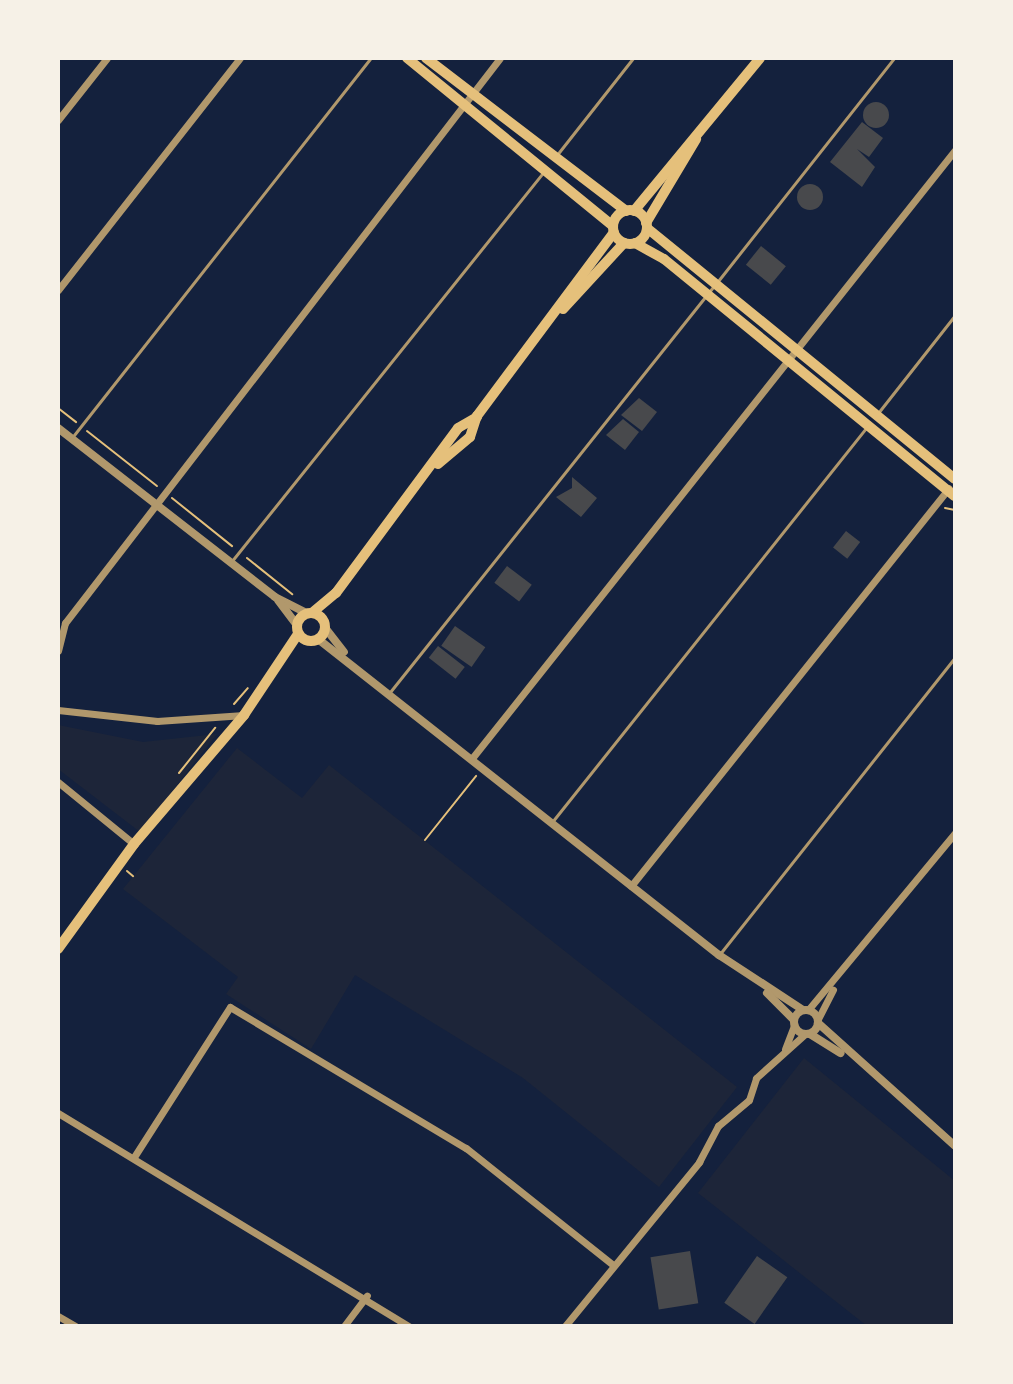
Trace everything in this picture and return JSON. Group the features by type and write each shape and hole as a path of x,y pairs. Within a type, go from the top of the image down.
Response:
{"main road":[{"path":"407,58 630,211 711,290 953,486"},
{"path":"426,58 630,243 711,290"},
{"path":"58,949 134,844 244,715 286,659 297,629 310,612 336,593 438,464 459,451 477,416 558,313 614,229 697,137 760,58"},
{"path":"558,313 646,225 697,137"},
{"path":"286,659 313,640 326,626 336,593"},
{"path":"310,612 326,626"},
{"path":"297,629 313,640"}],"street":[{"path":"58,120 107,58"},
{"path":"58,290 240,58"},
{"path":"58,651 65,623 500,58"},
{"path":"473,757 955,150"},
{"path":"58,428 275,597 310,612"},
{"path":"631,886 953,486"},
{"path":"275,597 297,629"},
{"path":"326,626 347,656"},
{"path":"313,640 347,656 761,987 794,1023 848,1057 955,1146"},
{"path":"58,710 157,721 244,715"},
{"path":"58,782 134,844"},
{"path":"785,1051 794,1023 838,981 955,833"},
{"path":"565,1326 688,1175 771,1062 808,1034 838,981"},
{"path":"761,987 806,1010 848,1057"},
{"path":"134,1157 230,1007 466,1148 613,1265"},
{"path":"58,1113 367,1296 409,1326"},
{"path":"344,1326 367,1296"},
{"path":"58,1316 75,1326"}],"lane":[{"path":"71,439 371,58"},
{"path":"553,158 633,58"},
{"path":"390,692 894,58"},
{"path":"231,562 546,169"},
{"path":"552,822 955,315"},
{"path":"719,955 955,657"}],"path":[{"path":"58,408 301,600 296,607"},
{"path":"177,775 253,681"},
{"path":"425,840 484,765"},
{"path":"121,866 133,876"}],"shaded area":[{"path":"58,725 143,742 217,734 140,832 58,769"},
{"path":"237,748 302,798 329,765 737,1087 659,1187 523,1078 355,975 311,1049 226,994 238,977 123,889"},
{"path":"804,1058 955,1181 955,1326 867,1326 698,1193"}],"building":[{"path":"876,102 885,106 889,115 885,124 876,128 867,124 863,115 867,106"},
{"path":"862,122 883,138 869,157 857,149 875,167 862,187 830,162"},
{"path":"810,184 819,188 823,197 819,206 810,210 801,206 797,197 801,188"},
{"path":"761,246 786,266 771,285 746,265"},
{"path":"639,398 657,412 642,431 621,415"},
{"path":"623,419 639,432 625,450 606,435"},
{"path":"572,477 597,498 581,517 556,497 572,488"},
{"path":"846,531 860,542 847,559 833,548"},
{"path":"507,566 532,585 519,601 494,583"},
{"path":"455,626 485,647 472,667 441,646"},
{"path":"438,646 465,667 456,679 429,658"},
{"path":"690,1251 698,1303 659,1310 650,1257"},
{"path":"757,1256 787,1277 755,1324 724,1303"}]}
